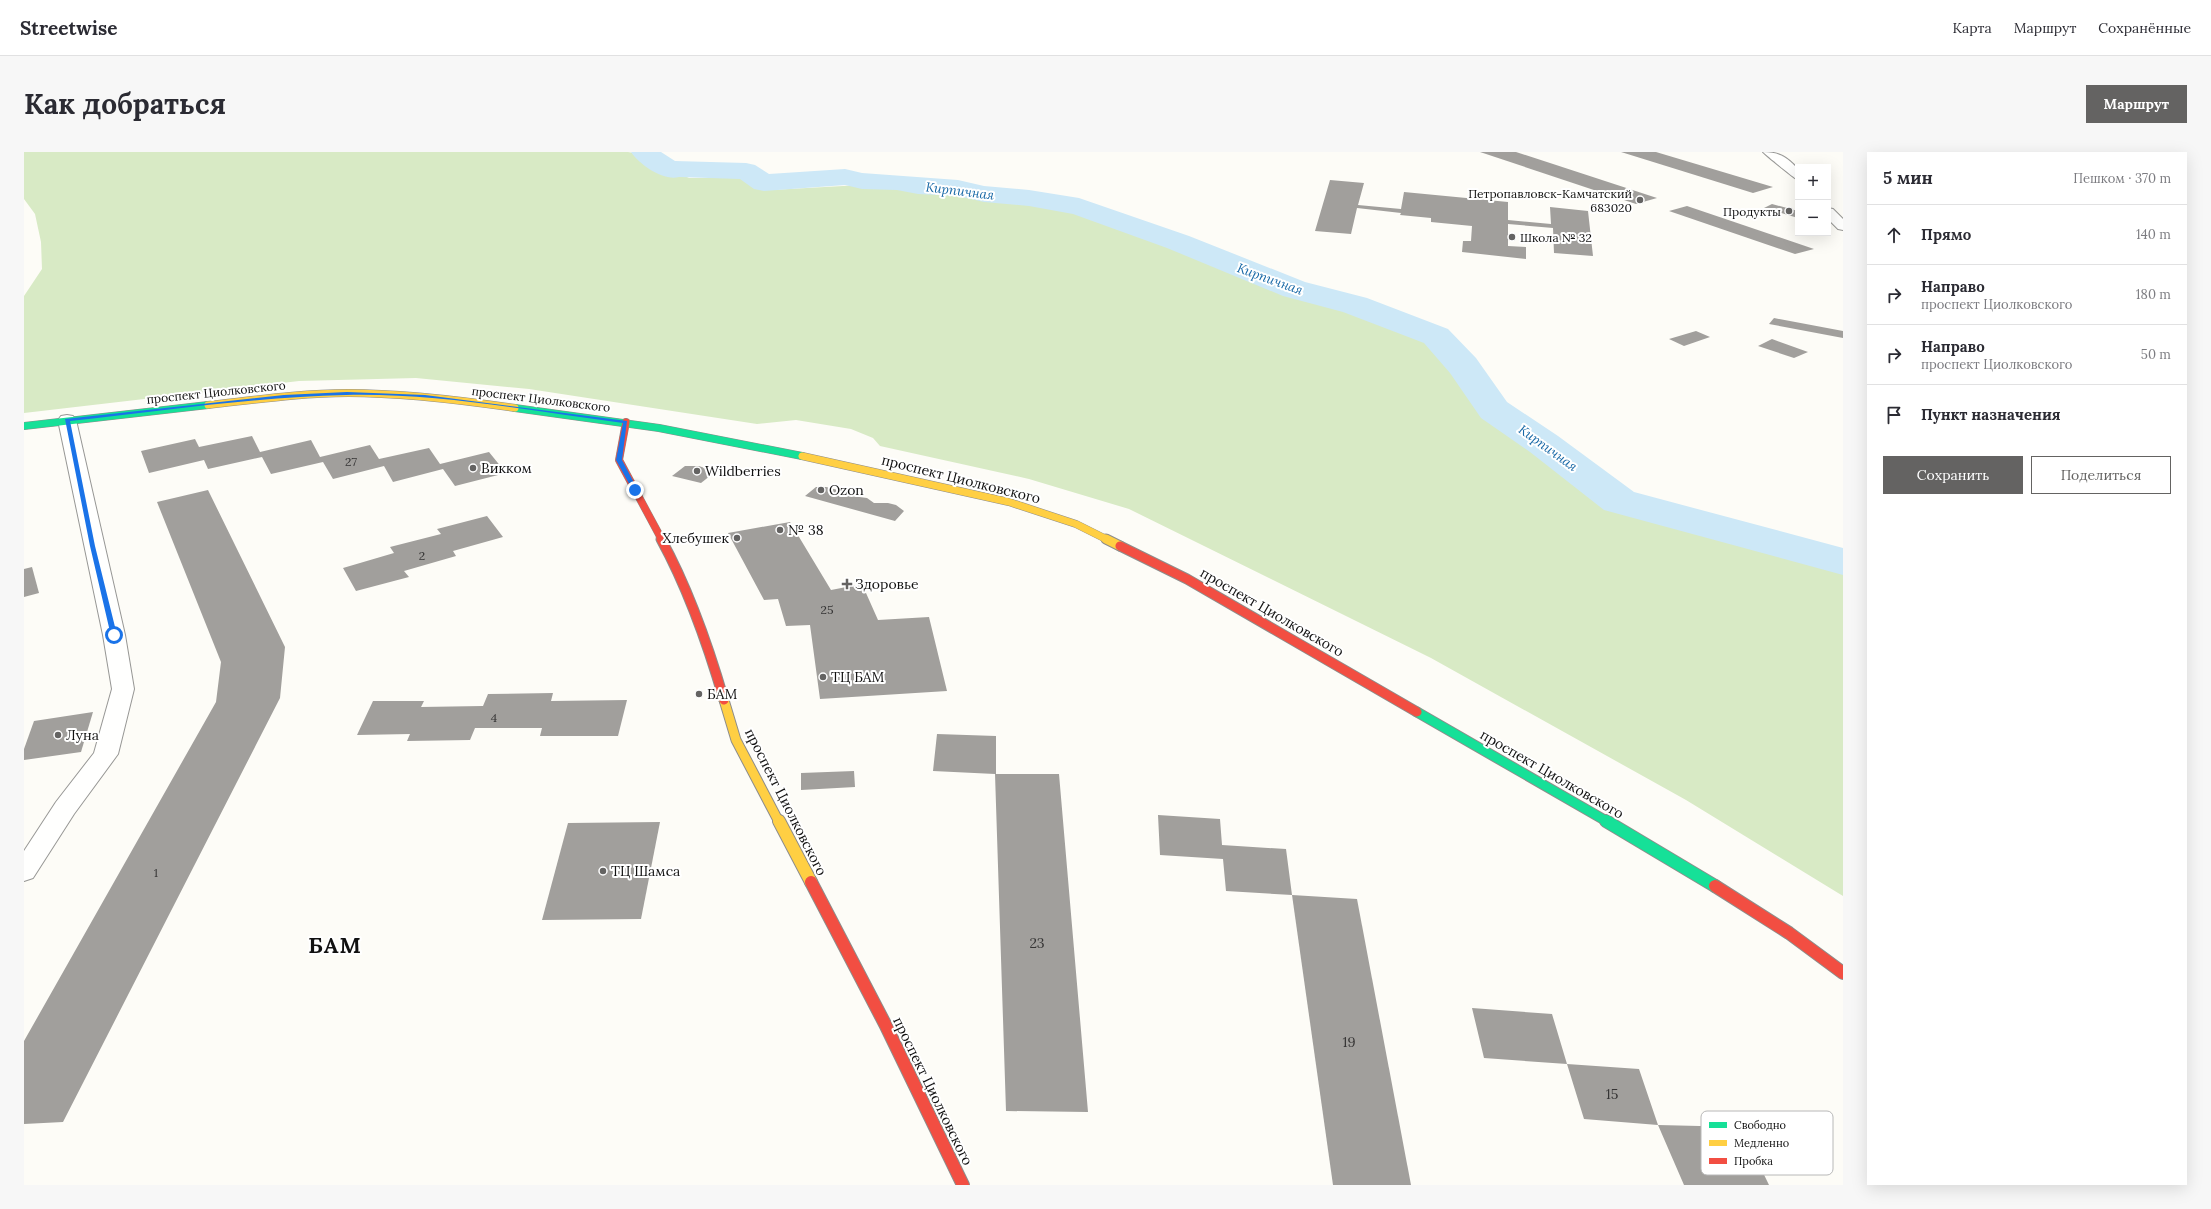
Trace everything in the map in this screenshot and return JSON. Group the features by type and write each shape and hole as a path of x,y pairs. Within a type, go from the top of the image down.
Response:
{"main road":[{"name":"проспект Циолковского","path":"24,426 284,397 355,393 425,396 626,422 723,438 1009,502 1076,524 1187,580 1656,849 1789,933 1843,973"},
{"name":"проспект Циолковского","path":"626,422 619,460 678,570 712,658 736,740 885,1024 962,1185"}],"street":[{"path":"1770,152 1795,173"},
{"path":"1831,215 1843,226"},
{"path":"24,872 65,808 106,754 123,689 114,635 92,546 67,420"}],"green space":[{"path":"24,152 628,152 640,154 689,178 749,178 771,190 861,185 989,198 1070,210 1131,228 1419,337 1473,371 1506,423 1636,513 1843,565 1843,896 1686,800 1431,658 1129,509 1029,479 880,446 873,438 851,429 796,420 757,424 529,389 416,378 299,381 24,413 24,296 42,269 41,242 35,214 24,199"}],"building":[{"path":"1480,152 1516,152 1657,198 1636,204"},
{"path":"1621,152 1656,152 1773,187 1753,193"},
{"path":"1330,180 1364,183 1358,205 1401,209 1404,192 1508,202 1508,220 1551,224 1550,207 1588,211 1593,256 1554,253 1553,228 1508,224 1508,246 1526,247 1526,259 1462,252 1463,241 1471,241 1472,226 1431,222 1431,218 1357,208 1351,234 1315,231"},
{"path":"1772,204 1795,210 1795,217 1764,208"},
{"path":"1687,206 1814,249 1795,254 1669,211"},
{"path":"1774,318 1843,331 1843,338 1769,324"},
{"path":"1696,331 1710,337 1684,346 1669,339"},
{"path":"1772,339 1808,352 1794,358 1758,346"},
{"path":"252,436 260,452 311,440 320,457 370,445 379,459 429,448 440,464 489,452 506,473 455,486 443,469 393,482 384,466 333,479 323,462 271,474 262,457 208,469 204,460 149,473 141,451 195,439 199,447"},
{"path":"685,466 699,466 715,472 701,483 672,476"},
{"path":"816,487 826,487 838,490 844,495 867,498 874,503 888,503 896,505 904,511 895,521 805,496"},
{"path":"208,490 285,647 280,698 63,1122 24,1124 24,1041 216,702 221,662 157,502"},
{"path":"487,516 503,537 453,551 456,556 404,571 409,577 356,591 343,568 394,553 390,547 441,534 437,529"},
{"path":"790,522 831,590 862,584 878,620 929,617 947,691 820,699 810,625 786,626 778,599 764,600 728,533"},
{"path":"32,567 39,593 24,597 24,569"},
{"path":"553,693 551,701 627,700 618,736 540,736 542,728 475,728 470,740 407,741 410,734 357,735 373,701 424,701 421,707 483,706 488,694"},
{"name":"Луна","path":"93,712 81,752 24,760 24,749 34,721"},
{"path":"937,734 996,736 996,774 1059,774 1088,1112 1006,1111 995,774 933,771"},
{"path":"854,771 855,787 801,790 801,773"},
{"path":"1158,815 1220,819 1222,845 1286,849 1292,895 1226,891 1223,859 1160,855"},
{"name":"ТЦ Шамса","path":"660,822 641,919 542,920 568,823"},
{"path":"1292,895 1357,899 1411,1185 1333,1185"},
{"path":"1472,1008 1552,1014 1567,1064 1484,1058"},
{"path":"1567,1064 1639,1069 1658,1125 1584,1119"},
{"path":"1658,1125 1701,1126 1701,1175 1764,1175 1769,1185 1684,1185"}],"waterway":[{"name":"Кирпичная","path":"644,152 669,169"},
{"name":"Кирпичная","path":"669,169 746,171 764,183 845,177 862,181 897,182 918,186 958,188 984,194 1029,198 1079,207 1178,242 1294,289 1355,305 1436,336 1463,366 1494,410 1544,444 1619,501 1843,562"},
{"name":"Кирпичная","path":"669,169 672,171 669,169 669,169"}],"traffic: fast":[{"path":"24,426 208,405"},
{"path":"515,408 659,428 802,456"},
{"path":"1417,712 1656,849 1715,886"}],"traffic: slow":[{"path":"208,405 295,395 348,393 390,394 474,402 515,408"},
{"path":"802,456 1009,502 1076,524 1120,546"},
{"path":"724,700 736,740 811,882"}],"traffic: jam":[{"path":"626,422 619,460 678,570 712,658 724,700"},
{"path":"1120,546 1187,579 1417,712"},
{"path":"811,882 885,1024 963,1185"},
{"path":"1715,886 1789,933 1843,973"}],"place":[{"name":"Петропавловск-Камчатский 683020","path":"1640,200"},
{"name":"Продукты","path":"1789,211"},
{"name":"Школа № 32","path":"1512,237"},
{"name":"Викком","path":"473,468"},
{"name":"Wildberries","path":"697,471"},
{"name":"Ozon","path":"821,490"},
{"name":"№ 38","path":"780,530"},
{"name":"Хлебушек","path":"737,538"},
{"name":"Здоровье","path":"847,584"},
{"name":"ТЦ БАМ","path":"823,677"},
{"name":"БАМ","path":"699,694"},
{"name":"Луна","path":"58,735"},
{"name":"ТЦ Шамса","path":"603,871"}],"district":[{"name":"БАМ","path":"335,945"}],"route":[{"path":"114,635 92,546 67,420 284,397 347,393 425,396 626,422 619,460 635,490"}]}
